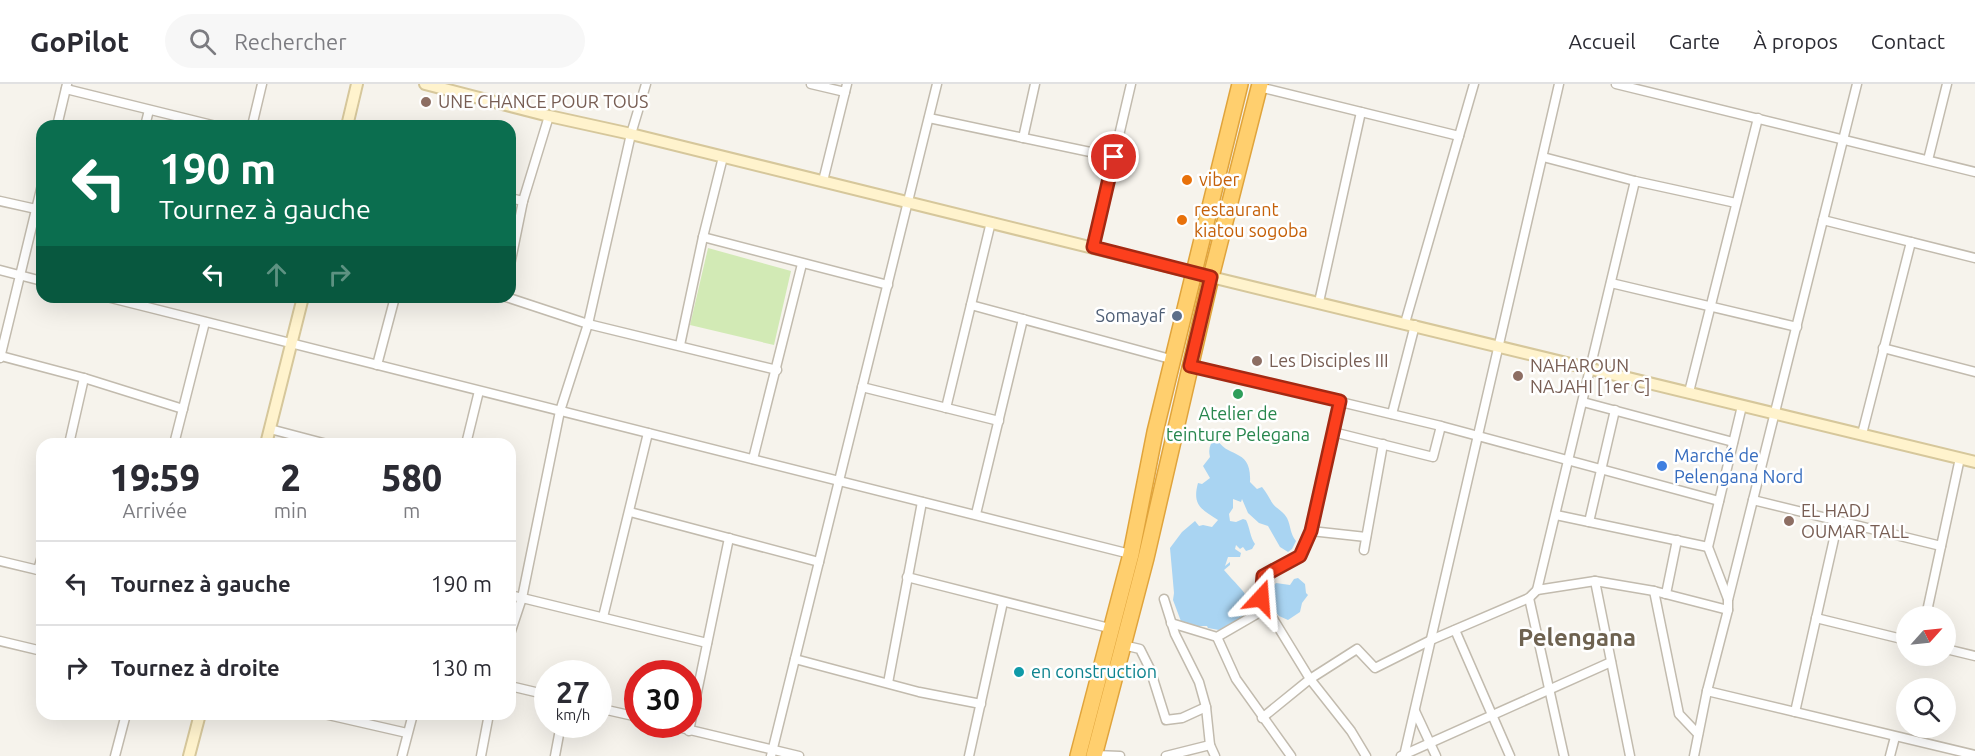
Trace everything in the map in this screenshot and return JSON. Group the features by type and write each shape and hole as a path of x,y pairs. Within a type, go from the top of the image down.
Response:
{"highway":[{"path":"1094,755 1123,645 1139,556 1155,432 1240,84"},
{"path":"1078,756 1113,629 1139,556 1190,366 1259,86"}],"street":[{"path":"253,120 262,84"},
{"path":"348,120 357,84"},
{"path":"424,84 449,87 549,116 723,156 1975,462"},
{"path":"516,616 522,598 560,411 588,324 631,134 646,84"},
{"path":"811,84 846,88 823,181"},
{"path":"772,753 937,84"},
{"path":"1023,138 1035,84"},
{"path":"1093,247 1131,84"},
{"path":"1392,414 1410,324 1474,84"},
{"path":"1403,756 1559,84"},
{"path":"1616,84 1652,88 1758,118 1975,172"},
{"path":"1694,756 1707,691 1774,413 1857,84"},
{"path":"1928,160 1947,84"},
{"path":"1259,86 1460,136"},
{"path":"59,120 67,87 191,120"},
{"path":"146,120 149,110"},
{"path":"1319,302 1361,112"},
{"path":"516,235 523,201 549,116"},
{"path":"929,118 1114,157"},
{"path":"1689,392 1758,118"},
{"path":"680,345 723,156"},
{"path":"1543,157 1635,181 1736,203"},
{"path":"1537,590 1635,181"},
{"path":"516,199 523,201"},
{"path":"0,201 36,209 0,357 84,378 183,409"},
{"path":"1823,220 1975,258"},
{"path":"946,408 991,222"},
{"path":"703,237 888,285"},
{"path":"1862,434 1911,242"},
{"path":"753,459 802,264"},
{"path":"0,270 36,279"},
{"path":"1611,283 1797,327"},
{"path":"516,300 588,324 777,370"},
{"path":"131,303 1139,556"},
{"path":"268,438 302,303"},
{"path":"377,365 392,303"},
{"path":"971,305 1174,360"},
{"path":"976,514 1023,319"},
{"path":"176,438 205,322"},
{"path":"1883,348 1975,372"},
{"path":"1190,366 1441,426 1719,501"},
{"path":"70,438 84,378"},
{"path":"862,387 999,421"},
{"path":"467,438 479,391"},
{"path":"1340,401 1311,531 1300,556 1263,576 1261,598 1310,679 1351,731 1366,756"},
{"path":"1583,402 1733,442"},
{"path":"1728,605 1708,547 1742,406"},
{"path":"1589,522 1615,410"},
{"path":"1333,432 1433,457 1441,426"},
{"path":"270,429 304,438"},
{"path":"603,617 648,433"},
{"path":"1364,550 1383,444"},
{"path":"1928,606 1960,458"},
{"path":"1753,500 1941,546"},
{"path":"888,683 922,502"},
{"path":"630,512 819,562"},
{"path":"1556,515 1708,547"},
{"path":"1795,712 1839,521"},
{"path":"1311,531 1366,537"},
{"path":"702,667 729,538"},
{"path":"1666,594 1677,540"},
{"path":"0,561 36,569"},
{"path":"907,577 1113,629"},
{"path":"1262,718 1310,679 1357,649 1376,668 1431,640 1529,597 1537,590 1595,581 1728,605"},
{"path":"1595,581 1630,756"},
{"path":"1654,591 1679,714 1698,734"},
{"path":"516,596 707,643"},
{"path":"1529,597 1564,756"},
{"path":"1164,599 1171,623 1200,682 1206,708 1210,745 1215,756"},
{"path":"969,756 1003,602"},
{"path":"1171,623 1217,637 1267,608"},
{"path":"1816,618 1896,638"},
{"path":"1455,630 1510,756"},
{"path":"1217,637 1236,680 1290,756"},
{"path":"0,641 36,650"},
{"path":"1123,645 1140,649 1150,669 1166,720 1182,718 1206,708"},
{"path":"1956,651 1975,656"},
{"path":"795,659 981,704"},
{"path":"1403,756 1611,662"},
{"path":"516,687 534,692"},
{"path":"1707,691 1975,755"},
{"path":"1415,711 1436,756"},
{"path":"115,756 124,720"},
{"path":"190,756 199,720"},
{"path":"350,720 407,733"},
{"path":"402,756 410,720"},
{"path":"481,756 488,720"},
{"path":"702,734 772,753 800,756"},
{"path":"1890,756 1895,736"},
{"path":"555,756 558,738"},
{"path":"1166,756 1210,745"},
{"path":"1094,755 1120,756"}],"green space":[{"path":"708,248 791,271 774,345 690,325"}],"water":[{"path":"1216,437 1220,444 1247,463 1250,482 1257,489 1262,487 1273,504 1285,516 1296,541 1288,552 1280,547 1268,526 1259,523 1248,513 1242,499 1241,502 1233,499 1233,508 1229,514 1230,521 1246,520 1255,544 1252,549 1246,551 1243,547 1240,549 1236,545 1235,549 1241,553 1240,557 1228,557 1225,566 1230,562 1230,565 1224,570 1251,603 1247,615 1219,630 1207,626 1182,624 1173,600 1170,548 1182,532 1195,521 1199,526 1212,527 1218,520 1199,506 1196,497 1198,483 1202,484 1210,478 1203,466 1210,457 1210,446"},
{"path":"1298,578 1305,584 1308,595 1302,603 1300,612 1288,620 1279,616 1271,607 1274,604 1266,601 1265,593 1266,589 1272,588 1276,583 1290,585 1294,579"}],"place":[{"name":"UNE CHANCE POUR TOUS","path":"426,102"},
{"name":"viber","path":"1187,180"},
{"name":"restaurant kiatou sogoba","path":"1182,220"},
{"name":"Somayaf","path":"1177,316"},
{"name":"Les Disciples III","path":"1257,361"},
{"name":"NAHAROUN NAJAHI [1er C]","path":"1518,376"},
{"name":"Atelier de teinture Pelegana","path":"1238,394"},
{"name":"Marché de Pelengana Nord","path":"1662,466"},
{"name":"EL HADJ OUMAR TALL","path":"1789,521"},
{"name":"en construction","path":"1019,672"}],"district":[{"name":"Pelengana","path":"1577,638"}],"route":[{"path":"1114,157 1093,247 1211,277 1190,366 1340,401 1311,531 1300,556 1263,576 1261,598"}]}
